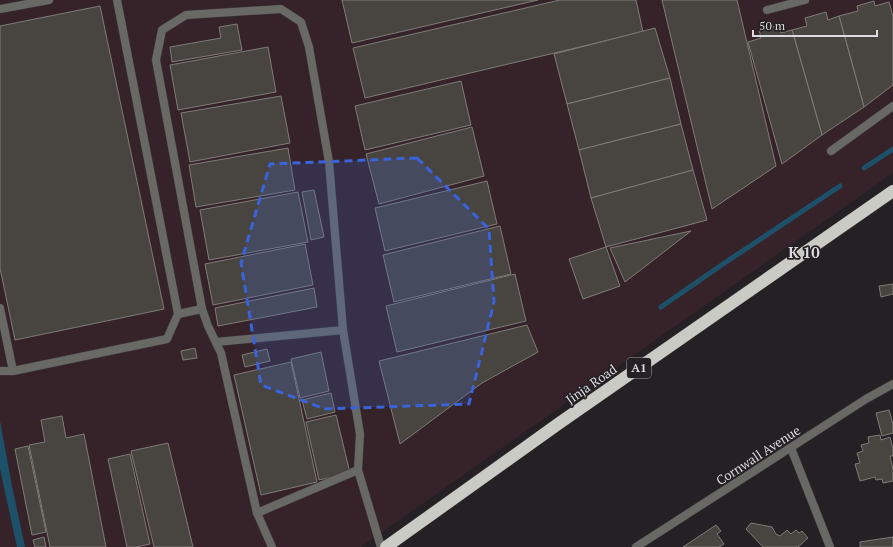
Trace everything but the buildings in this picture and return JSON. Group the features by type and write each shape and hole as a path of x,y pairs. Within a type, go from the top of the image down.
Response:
{"highway":[{"name":"Jinja Road","path":"386,547 558,424 893,191"}],"street":[{"path":"0,9 49,0"},
{"path":"0,371 13,371 167,339 178,314 117,0"},
{"path":"767,10 805,0"},
{"path":"272,547 257,513 221,353 208,326 202,308 156,60 162,30 186,15 281,9 301,22 309,47 329,162 343,330 360,434 358,470 381,547"},
{"path":"831,152 893,106"},
{"path":"0,308 13,371"},
{"path":"178,314 202,308"},
{"path":"216,342 343,330"},
{"name":"Cornwall Avenue","path":"636,547 866,399 893,384"},
{"path":"791,448 830,547"},
{"path":"257,513 358,470"}],"highlighted area":[{"path":"417,158 489,229 494,302 469,404 325,409 261,385 241,263 270,164"}],"shaded area":[{"path":"0,0 893,0 893,173 361,547 0,547"}],"water":[{"path":"0,421 25,547 17,547 0,469"}],"waterway":[{"path":"864,168 893,149"},
{"path":"661,307 840,186"}],"district":[{"name":"K 10","path":"804,253"}]}
